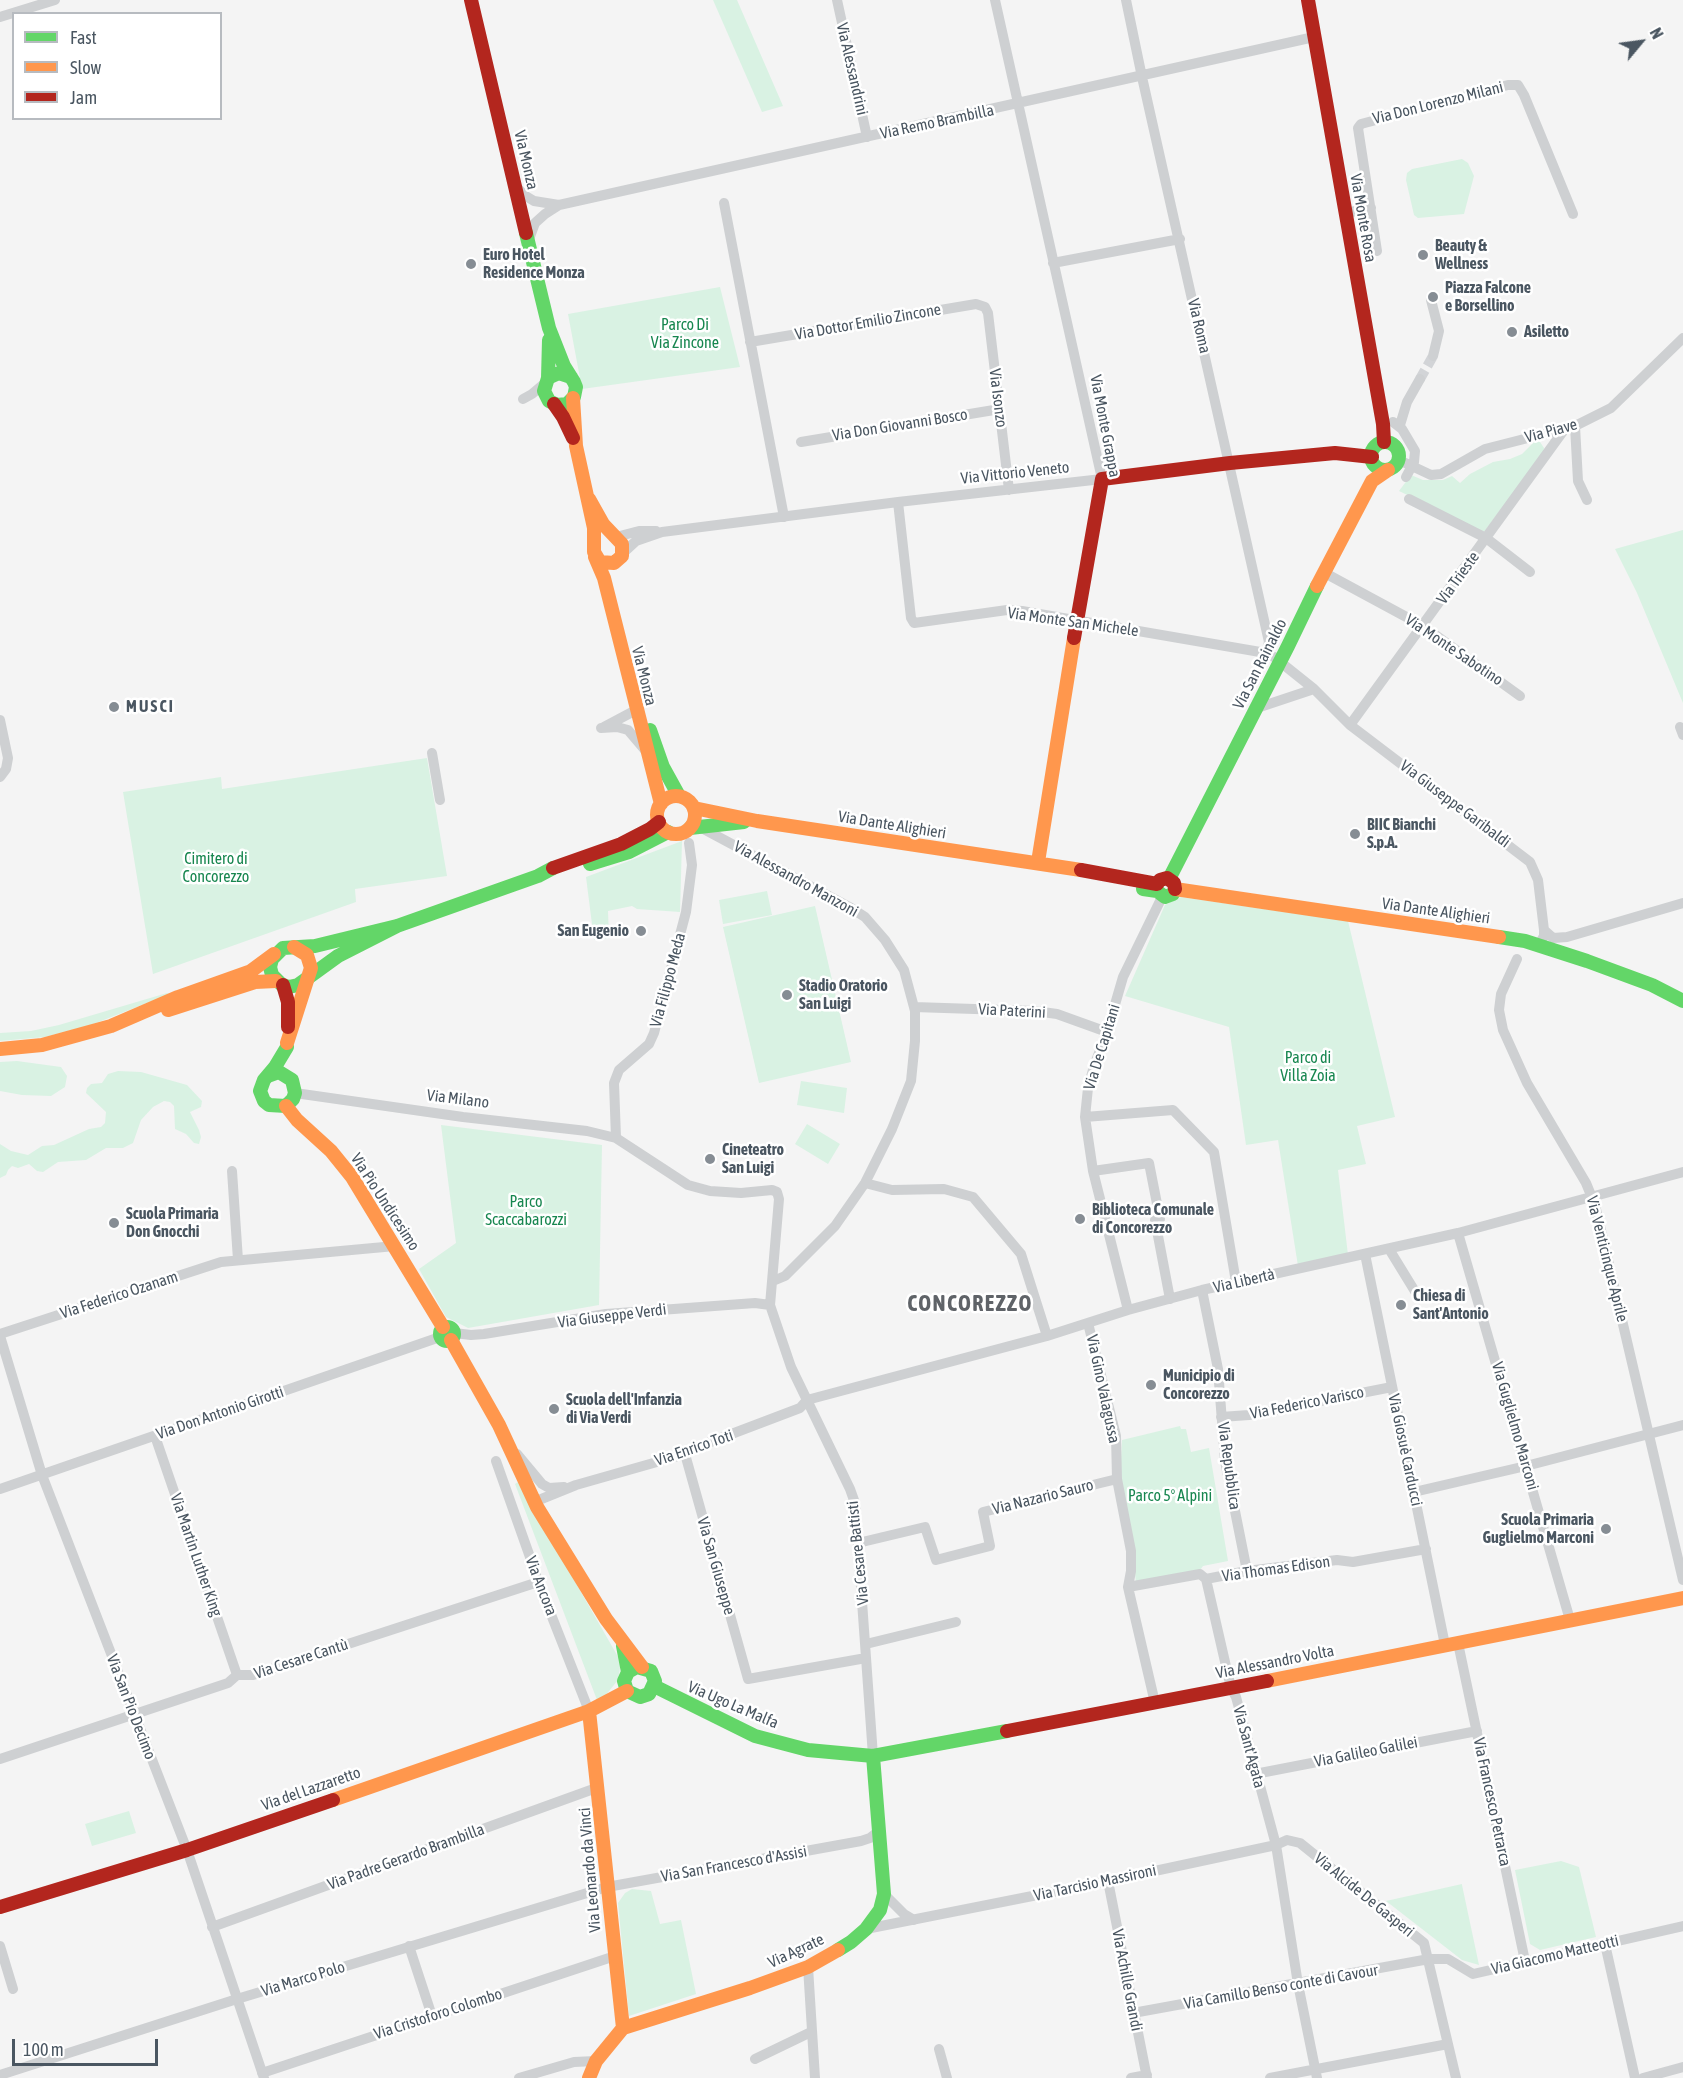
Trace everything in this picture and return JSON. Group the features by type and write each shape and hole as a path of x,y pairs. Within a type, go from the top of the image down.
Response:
{"street":[{"path":"16,12 55,0"},
{"name":"Via Monza","path":"471,0 549,328 564,366 571,377"},
{"name":"Via Alessandrini","path":"837,0 867,137"},
{"name":"Via Monte Grappa","path":"995,0 1102,479 1038,862"},
{"name":"Via Roma","path":"1126,0 1269,642 1266,653"},
{"name":"Via Monte Rosa","path":"1308,0 1383,424 1384,442"},
{"name":"Via Remo Brambilla","path":"528,244 536,223 559,205 1314,37"},
{"name":"Via Don Lorenzo Milani","path":"1371,208 1358,128 1361,124 1497,88 1518,85 1573,214"},
{"name":"Via Remo Brambilla","path":"514,184 524,195 534,201 559,205"},
{"path":"724,203 784,517"},
{"path":"1346,213 1371,208 1377,251"},
{"path":"1053,263 1180,239"},
{"path":"1431,300 1439,331 1433,356"},
{"name":"Via Dottor Emilio Zincone","path":"750,342 976,304 985,307"},
{"name":"Via Isonzo","path":"985,307 988,313 1010,490"},
{"name":"Via Monza","path":"547,380 550,359 549,328"},
{"name":"Via Piave","path":"1394,465 1409,472 1431,476 1441,474 1485,449 1570,428 1611,408 1683,338"},
{"path":"559,373 571,377 576,387 573,398 564,405 523,399 559,373"},
{"path":"1409,472 1415,459 1415,451 1396,424 1420,379"},
{"path":"547,380 544,393 552,403"},
{"name":"Via Monza","path":"573,398 576,446 589,499 595,549 661,804"},
{"name":"Via Monza","path":"552,403 563,417 576,446"},
{"name":"Via Don Giovanni Bosco","path":"801,442 1000,409"},
{"path":"1570,428 1578,481 1587,500"},
{"name":"Via Trieste","path":"1350,725 1486,538 1570,428"},
{"path":"1384,442 1393,444 1399,451 1394,465 1384,470 1375,465 1371,457 1373,449 1384,442"},
{"name":"Via Vittorio Veneto","path":"620,557 636,541 662,532 1230,463 1335,453 1371,457"},
{"name":"Via San Rainaldo","path":"1164,888 1257,708 1323,572 1372,481 1394,465"},
{"name":"Via Monza","path":"589,499 598,517 615,536"},
{"path":"1409,499 1486,538 1530,572"},
{"name":"Via Monte San Michele","path":"898,502 910,618 914,622 1007,610 1266,653 1280,661"},
{"name":"Via Vittorio Veneto","path":"615,536 643,530 662,532"},
{"path":"603,536 615,536 622,543 620,557 611,564 604,564 595,549 603,536"},
{"name":"Via Monza","path":"620,557 613,584 644,713 663,767 679,796"},
{"name":"Via Monte Sabotino","path":"1323,572 1423,626 1520,696"},
{"name":"Via Giuseppe Garibaldi","path":"1280,661 1314,688 1350,725 1530,862 1538,880 1544,930 1544,936 1539,945"},
{"path":"1257,708 1314,688"},
{"path":"636,710 601,728 617,727 628,730 647,752"},
{"path":"0,720 8,758 6,770 0,777"},
{"path":"432,753 440,800"},
{"path":"123,1021 178,997 250,971 286,947 315,946 397,926 538,876 556,866 621,844 650,829 663,827 680,834 695,827 694,808 687,800 679,796 669,798 661,804 658,811 663,827"},
{"name":"Via Dante Alighieri","path":"694,808 758,821 1022,862 1038,862 1164,888"},
{"name":"Via Dante Alighieri","path":"695,827 758,821"},
{"name":"Via Alessandro Manzoni","path":"695,827 865,917 885,940 904,970 914,1006 915,1041 911,1081 892,1130 865,1183 835,1226 785,1276 773,1281"},
{"name":"Via Filippo Meda","path":"616,1138 615,1083 619,1070 649,1044 654,1033 686,912 692,865 689,843"},
{"name":"Via Dante Alighieri","path":"1022,862 1037,871 1484,935 1539,945 1641,981 1683,1001"},
{"name":"Via De Capitani","path":"1128,1310 1093,1171 1085,1117 1088,1088 1123,977 1164,888"},
{"path":"1544,930 1556,939 1577,935 1683,903"},
{"path":"0,1049 42,1045 203,1000 255,982 296,986 338,956 397,926"},
{"path":"268,1076 279,1072 289,1077 295,1084 295,1093 286,1106 269,1105 261,1096 261,1085 287,1045 308,977 309,959 303,951 294,947"},
{"path":"278,951 272,957 270,965 271,973 279,983 289,1005 286,1056 289,1077"},
{"name":"Via Venticinque Aprile","path":"1517,959 1501,994 1499,1010 1503,1030 1509,1047 1536,1100 1592,1195 1683,1580"},
{"name":"Via Paterini","path":"914,1006 1035,1011 1057,1014 1107,1032"},
{"name":"Via Milano","path":"295,1093 463,1117 587,1131 616,1138 688,1185 710,1191 741,1193 772,1190 777,1192 779,1199 773,1281"},
{"name":"Via Pio Undicesimo","path":"286,1106 297,1120 324,1143 346,1168 395,1246 506,1438 534,1502"},
{"path":"1085,1117 1173,1110 1214,1152 1236,1282"},
{"path":"1093,1171 1149,1163 1160,1219 1155,1220 1170,1299"},
{"path":"232,1171 238,1260"},
{"name":"Via Libertà","path":"807,1400 1047,1336 1128,1310 1202,1290 1458,1233 1683,1172"},
{"path":"865,1183 892,1190 944,1189 973,1197 1021,1254 1047,1336"},
{"name":"Via Guglielmo Marconi","path":"1458,1233 1570,1620"},
{"name":"Via Federico Ozanam","path":"0,1335 212,1265 238,1260 395,1246"},
{"path":"1389,1249 1416,1293"},
{"name":"Via Giosuè Carducci","path":"1365,1254 1426,1549 1452,1644"},
{"path":"770,1305 773,1281"},
{"name":"Via Repubblica","path":"1202,1290 1218,1369 1224,1461 1247,1571"},
{"name":"Via Giuseppe Verdi","path":"447,1334 484,1334 606,1314 755,1303 770,1305"},
{"name":"Via Cesare Battisti","path":"770,1305 791,1367 855,1503 873,1756"},
{"name":"Via Gino Valagussa","path":"1088,1323 1116,1436 1117,1479 1131,1551 1128,1587 1155,1703"},
{"name":"Via Don Antonio Girotti","path":"0,1489 447,1334"},
{"name":"Via San Pio Decimo","path":"0,1335 42,1475 187,1850 263,2075"},
{"name":"Via Federico Varisco","path":"1221,1418 1249,1415 1392,1387"},
{"name":"Via Enrico Toti","path":"534,1502 576,1485 685,1454 692,1449 800,1408 807,1400"},
{"path":"1414,1492 1526,1466 1683,1425"},
{"name":"Via Martin Luther King","path":"155,1436 237,1675"},
{"name":"Via Enrico Toti","path":"506,1438 531,1473 544,1486 552,1488 576,1485"},
{"name":"Via San Giuseppe","path":"685,1454 748,1679 867,1658"},
{"name":"Via Ancora","path":"496,1461 536,1574 537,1584 541,1588 589,1710"},
{"name":"Via Nazario Sauro","path":"858,1543 925,1527 936,1560 990,1546 983,1512 1117,1479"},
{"path":"534,1502 623,1644 635,1669"},
{"name":"Via Thomas Edison","path":"1128,1587 1200,1574 1206,1579 1247,1571 1338,1560 1353,1562 1426,1549"},
{"name":"Via Sant'Agata","path":"1206,1579 1231,1688 1236,1697 1276,1845 1298,1984 1316,2074"},
{"name":"Via Cesare Cantù","path":"0,1759 228,1683 237,1675 253,1675 537,1584"},
{"name":"Via Alessandro Volta","path":"873,1756 1155,1703 1683,1598"},
{"path":"866,1644 956,1622"},
{"name":"Via Francesco Petrarca","path":"1452,1644 1477,1731 1525,1961"},
{"path":"635,1669 651,1671 654,1676 654,1686 649,1694 640,1697 627,1690 624,1681 635,1669"},
{"name":"Via Ugo La Malfa","path":"654,1686 755,1736 808,1750 873,1756"},
{"name":"Via del Lazzaretto","path":"0,1907 187,1850 589,1710 627,1690"},
{"name":"Via Leonardo da Vinci","path":"589,1710 623,2028"},
{"name":"Via Galileo Galilei","path":"1255,1774 1477,1731"},
{"name":"Via Agrate","path":"623,2028 808,1967 851,1942 866,1929 880,1910 884,1894 873,1756"},
{"name":"Via Padre Gerardo Brambilla","path":"212,1927 599,1787"},
{"name":"Via San Francesco d'Assisi","path":"607,1887 861,1841 879,1831"},
{"name":"Via Alcide De Gasperi","path":"1276,1845 1287,1840 1300,1843 1424,1943 1456,2078"},
{"path":"861,1841 876,1850 882,1859"},
{"name":"Via Tarcisio Massironi","path":"866,1929 1276,1845"},
{"name":"Via Achille Grandi","path":"1108,1881 1147,2076"},
{"name":"Via Marco Polo","path":"0,2075 237,1999 607,1887"},
{"path":"884,1894 904,1914 914,1920"},
{"name":"Via Giacomo Matteotti","path":"1429,1959 1448,1959 1473,1974 1683,1926"},
{"path":"1605,1944 1635,2078"},
{"path":"0,1946 13,1989"},
{"path":"409,1947 432,2016"},
{"name":"Via Cristoforo Colombo","path":"263,2075 615,1956"},
{"name":"Via Camillo Benso conte di Cavour","path":"1133,2013 1429,1959"},
{"path":"808,1967 814,2078"},
{"path":"589,2078 596,2061 623,2028"},
{"path":"756,2059 811,2032"},
{"path":"1270,2078 1316,2074 1448,2044"},
{"path":"939,2049 948,2078"},
{"path":"519,2078 569,2063 596,2061"},
{"path":"1643,2078 1683,2067"},
{"path":"1131,2078 1147,2076"}],"green space":[{"path":"713,0 737,0 783,106 762,112"},
{"path":"1462,159 1468,163 1474,176 1464,214 1418,218 1414,215 1406,180 1407,173 1412,169"},
{"name":"Parco Di Via Zincone","path":"720,287 740,367 582,389 568,314"},
{"path":"1536,440 1544,448 1543,453 1484,532 1399,491 1411,475 1423,480 1443,480 1452,476 1460,483 1470,474 1493,462 1522,454"},
{"path":"1683,530 1683,703 1637,593 1615,549"},
{"name":"Cimitero di Concorezzo","path":"427,758 447,876 355,889 356,902 153,974 123,792 221,777 222,789"},
{"path":"682,841 680,912 637,909 632,906 608,911 609,938 594,940 586,877"},
{"path":"767,891 772,915 723,924 719,900"},
{"name":"Parco di Villa Zoia","path":"1181,897 1348,921 1395,1117 1357,1126 1366,1164 1338,1170 1348,1255 1298,1266 1278,1140 1246,1145 1229,1027 1125,996 1165,905"},
{"name":"Stadio Oratorio San Luigi","path":"815,906 851,1062 759,1083 723,927"},
{"path":"170,994 91,1025 45,1037 0,1041 0,1033 31,1031 59,1025"},
{"path":"17,1061 61,1067 67,1076 65,1087 51,1096 22,1095 0,1091 0,1062"},
{"path":"118,1071 141,1072 187,1085 202,1101 201,1107 190,1112 201,1137 199,1144 194,1143 186,1134 175,1129 174,1106 164,1101 153,1107 141,1120 133,1143 123,1148 106,1148 86,1160 58,1162 43,1172 37,1171 29,1164 18,1168 12,1166 6,1175 0,1178 0,1144 11,1151 28,1155 42,1146 54,1145 89,1129 101,1127 105,1123 106,1112 86,1093 87,1088 91,1084 102,1083 108,1074"},
{"path":"801,1081 847,1088 844,1113 797,1105"},
{"path":"807,1124 840,1144 828,1164 795,1144"},
{"name":"Parco Scaccabarozzi","path":"441,1125 602,1145 599,1305 468,1328 446,1317 419,1269 456,1243"},
{"name":"Parco 5° Alpini","path":"1180,1426 1181,1429 1186,1429 1191,1452 1209,1448 1228,1561 1203,1566 1200,1570 1136,1584 1133,1549 1120,1476 1122,1440"},
{"path":"518,1482 621,1662 618,1680 605,1696 597,1700 515,1484"},
{"path":"129,1811 136,1833 92,1846 85,1824"},
{"path":"1561,1861 1579,1867 1596,1937 1540,1950 1530,1944 1515,1870"},
{"path":"1462,1884 1479,1965 1462,1960 1386,1901"},
{"path":"632,1889 651,1891 660,1924 681,1920 696,1994 629,2016 618,1903 625,1893"}],"tunnel":[{"path":"1420,379 1433,356"}],"traffic: fast":[{"path":"526,233 549,328 564,366 574,382 576,387 574,397 567,404 557,405 549,401 544,391 548,378 559,373 571,377"},
{"path":"548,378 549,340"},
{"path":"1385,442 1395,446 1399,456 1395,466 1385,470 1375,466 1371,456 1375,446 1385,442"},
{"path":"1169,879 1317,586"},
{"path":"650,730 663,767 679,796"},
{"path":"690,828 744,822"},
{"path":"590,864 629,852 668,832"},
{"path":"397,926 338,956 298,985 289,987 282,985 272,975 270,967 272,959 283,948 315,946 397,926 538,876 553,868"},
{"path":"1143,889 1157,891 1165,897 1173,894 1175,889"},
{"path":"1499,937 1525,941 1587,961 1652,985 1683,1001"},
{"path":"268,1076 279,1072 292,1080 295,1093 286,1106 269,1105 264,1101 260,1091 264,1080 287,1047"},
{"path":"444,1327 450,1327 454,1334 450,1341 444,1341 440,1337 440,1331 444,1327"},
{"path":"623,1646 628,1672 624,1681 627,1691 640,1697 649,1694 655,1681 651,1671 637,1667 628,1672"},
{"path":"654,1686 755,1736 808,1750 873,1756 1007,1731"},
{"path":"838,1950 866,1929 880,1910 884,1894 873,1756"}],"traffic: slow":[{"path":"573,398 576,446 594,528 594,552 600,562 614,563 622,556 622,544 603,524 589,499"},
{"path":"1317,586 1372,481 1388,470"},
{"path":"595,557 604,578 661,804"},
{"path":"1038,862 1074,638"},
{"path":"676,796 689,802 695,815 689,828 676,834 663,828 657,815 663,802 676,796"},
{"path":"694,808 757,821 1081,870"},
{"path":"1175,889 1499,937"},
{"path":"287,1043 311,968 307,955 294,947"},
{"path":"0,1049 42,1045 111,1026 178,997 251,971 274,954"},
{"path":"168,1010 255,982 276,981"},
{"path":"286,1106 297,1120 331,1151 352,1177 443,1327"},
{"path":"451,1340 499,1425 537,1507 606,1619 642,1667"},
{"path":"1267,1681 1683,1598"},
{"path":"333,1800 589,1711 627,1691"},
{"path":"589,1711 623,2028"},
{"path":"589,2078 596,2061 623,2028 808,1967 838,1950"}],"traffic: jam":[{"path":"471,0 526,233"},
{"path":"1308,0 1383,424 1384,442"},
{"path":"554,404 573,438"},
{"path":"1074,638 1102,479 1335,453 1372,457"},
{"path":"553,868 621,844 659,822"},
{"path":"1081,870 1157,884 1160,880 1167,878 1174,883 1175,889"},
{"path":"283,985 288,1002 288,1027"},
{"path":"1007,1731 1267,1681"},
{"path":"0,1907 187,1850 333,1800"}],"place":[{"name":"Beauty & Wellness","path":"1423,255"},
{"name":"Euro Hotel Residence Monza","path":"471,264"},
{"name":"Piazza Falcone e Borsellino","path":"1433,297"},
{"name":"Asiletto","path":"1512,332"},
{"name":"M U S C I","path":"114,707"},
{"name":"BIIC Bianchi S.p.A.","path":"1355,834"},
{"name":"San Eugenio","path":"641,931"},
{"name":"Stadio Oratorio San Luigi","path":"787,995"},
{"name":"Cineteatro San Luigi","path":"710,1159"},
{"name":"Biblioteca Comunale di Concorezzo","path":"1080,1219"},
{"name":"Scuola Primaria Don Gnocchi","path":"114,1223"},
{"name":"Chiesa di Sant'Antonio","path":"1401,1305"},
{"name":"Municipio di Concorezzo","path":"1151,1385"},
{"name":"Scuola dell'Infanzia di Via Verdi","path":"554,1409"},
{"name":"Scuola Primaria Guglielmo Marconi","path":"1606,1529"}],"district":[{"name":"CONCOREZZO","path":"970,1304"}]}
